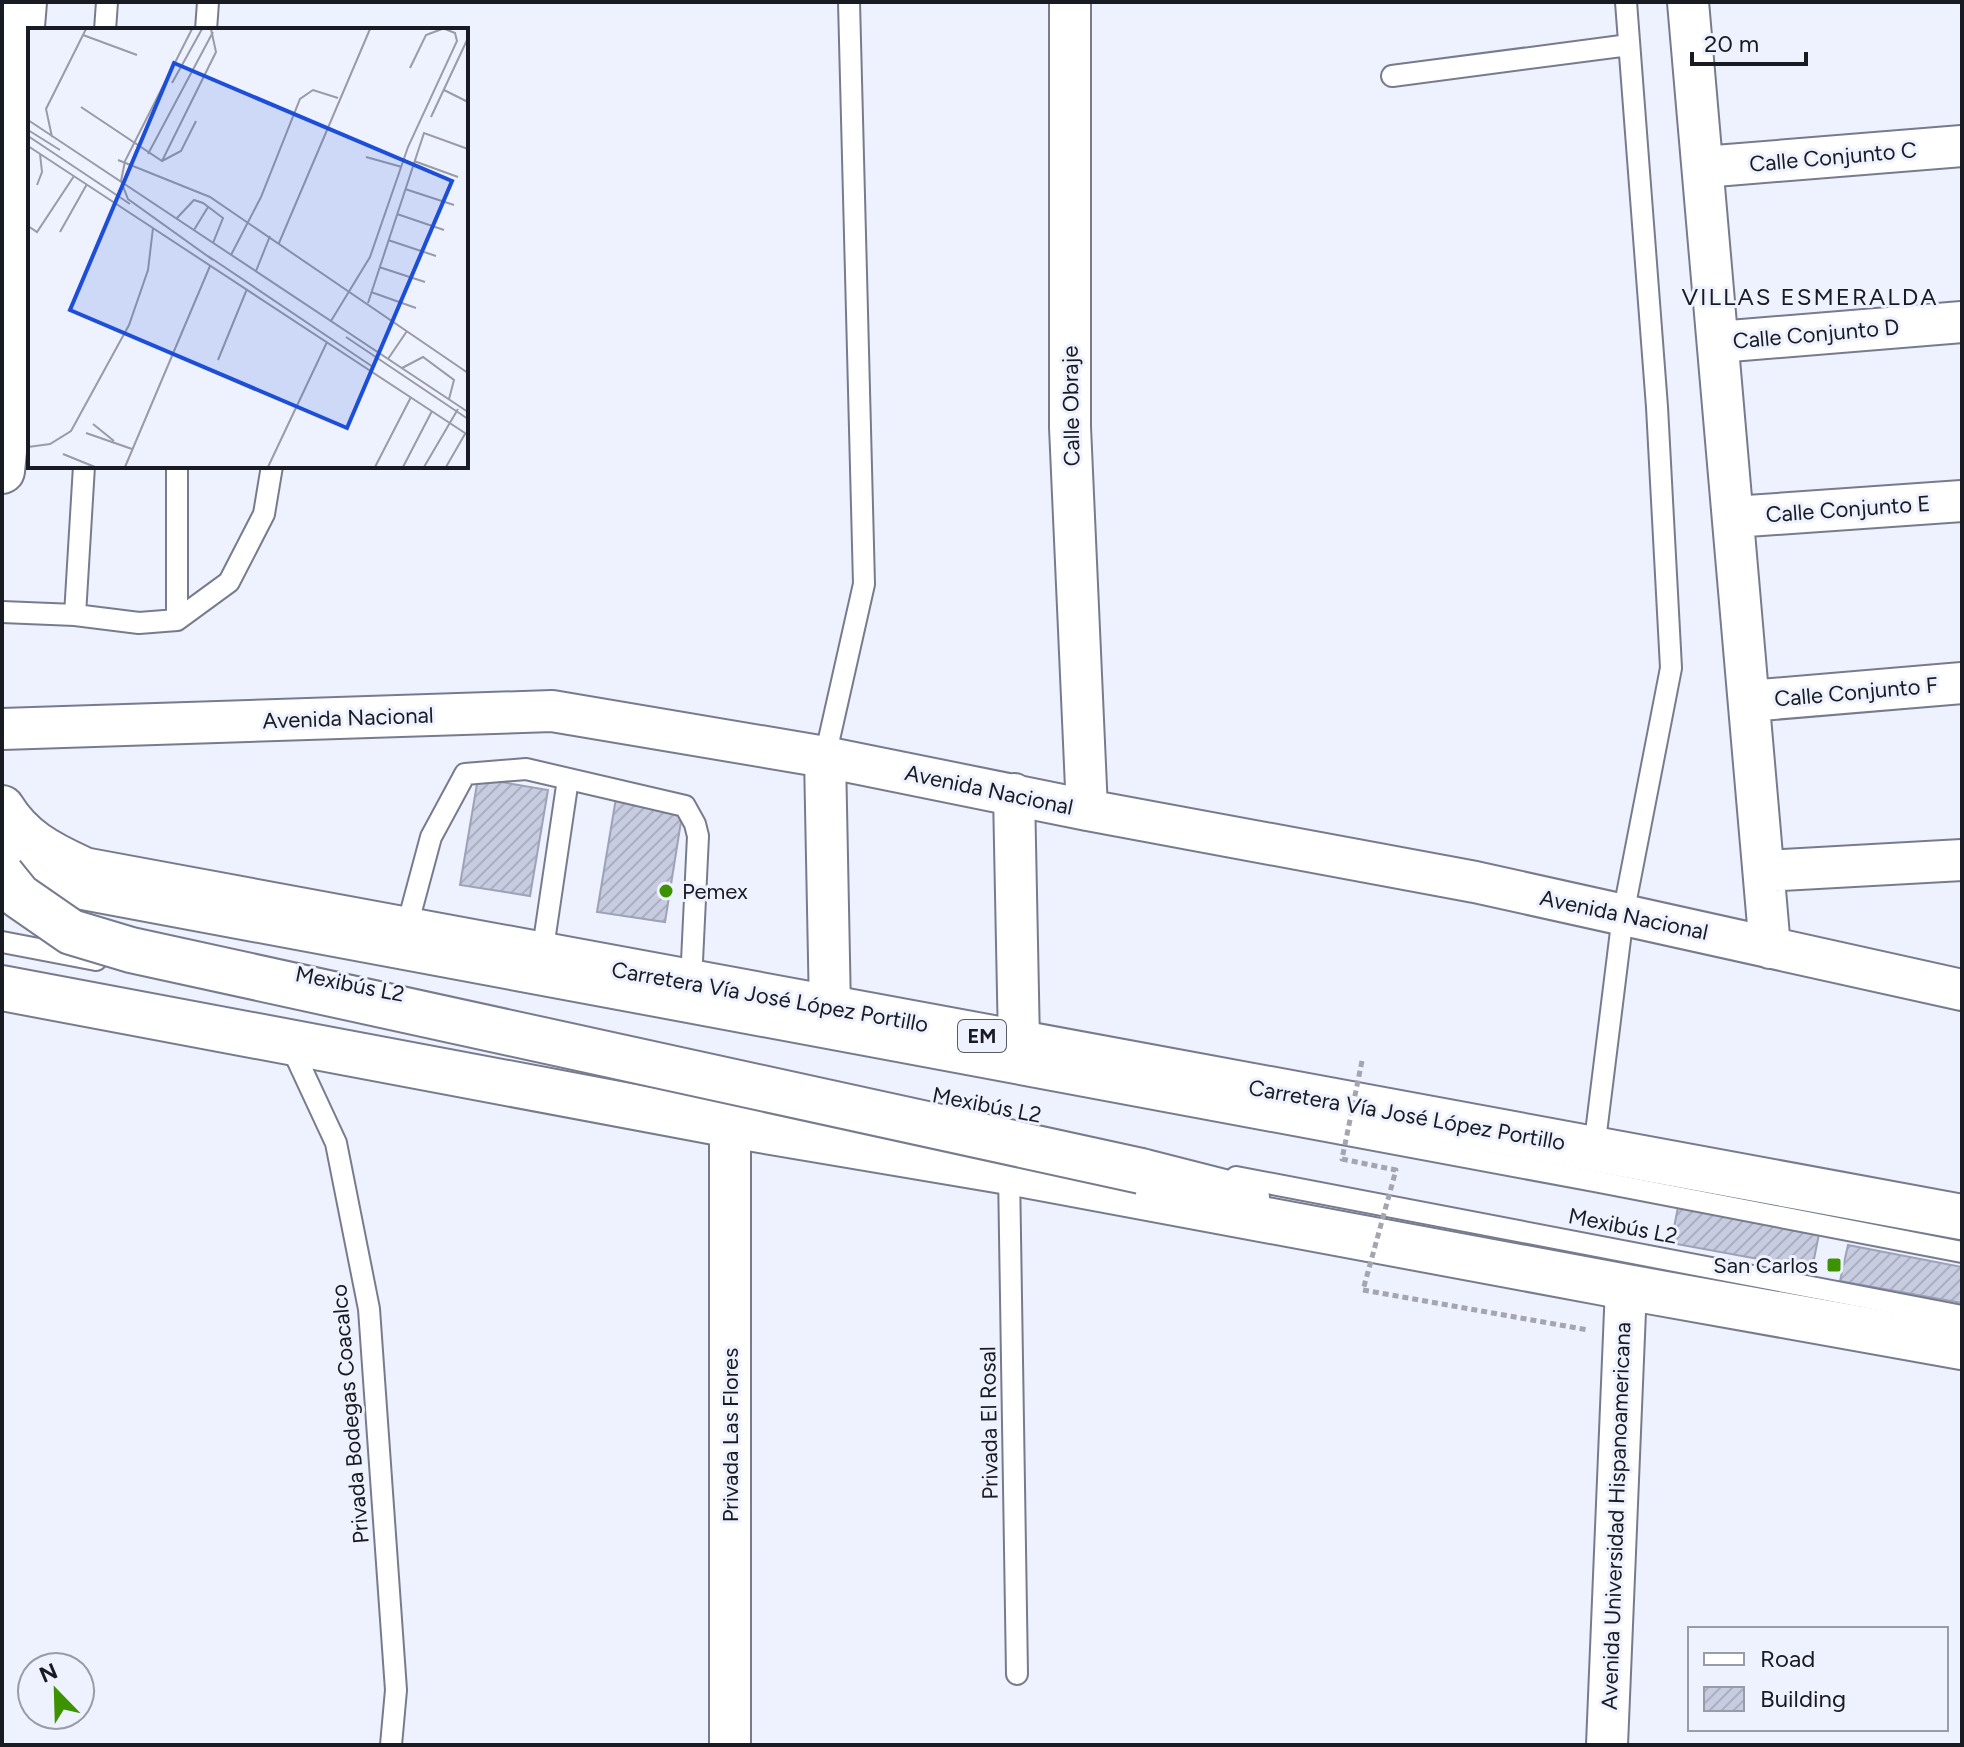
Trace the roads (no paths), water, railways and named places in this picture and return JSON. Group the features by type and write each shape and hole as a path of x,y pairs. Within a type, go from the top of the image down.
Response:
{"main road":[{"path":"2,274 24,2"},
{"path":"47,28 50,2"},
{"path":"2,471 28,215"},
{"path":"2,808 11,823 45,852 86,871"},
{"name":"Carretera Vía José López Portillo","path":"2,855 1962,1217"},
{"path":"2,875 19,896 71,932 131,950 1141,1171 1479,1260"},
{"path":"2,988 730,1125 1009,1172 1962,1347"}],"street":[{"name":"Calle Obraje","path":"1070,2 1070,427 1087,810"},
{"path":"1688,2 1770,948"},
{"name":"Calle Conjunto C","path":"1703,167 1962,146"},
{"name":"Calle Conjunto D","path":"1718,342 1962,322"},
{"name":"Calle Conjunto E","path":"1733,517 1962,501"},
{"name":"Calle Conjunto F","path":"1749,701 1962,683"},
{"name":"Avenida Nacional","path":"2,729 552,711 825,757 1087,810 1475,882 1962,990"},
{"path":"825,757 830,1009"},
{"path":"1014,794 1019,1043"},
{"path":"1764,871 1962,860"},
{"name":"Privada Las Flores","path":"730,1125 730,1745"},
{"name":"Avenida Universidad Hispanoamericana","path":"1607,1745 1626,1287"}],"lane":[{"path":"105,28 107,2"},
{"path":"206,28 208,2"},
{"path":"825,757 864,584 849,2"},
{"path":"1594,1149 1623,915 1671,668 1657,407 1626,2"},
{"path":"1392,76 1629,45"},
{"path":"75,615 84,468"},
{"path":"177,468 177,620"},
{"path":"2,612 75,615 139,623 177,620 229,582 264,514 272,468"},
{"path":"406,930 431,837 465,774 526,769 685,806 698,836 691,982"},
{"path":"542,955 568,779"},
{"name":"Mexibús L2","path":"2,884 1962,1252"},
{"name":"Mexibús L2","path":"2,942 1962,1316"},
{"name":"Privada Bodegas Coacalco","path":"289,1042 336,1143 369,1309 396,1690 391,1745"},
{"name":"Privada El Rosal","path":"1009,1172 1017,1674"}],"place":[{"name":"Pemex","path":"666,891"},
{"name":"San Carlos","path":"1834,1265"}],"district":[{"name":"VILLAS ESMERALDA","path":"1810,296"}]}
